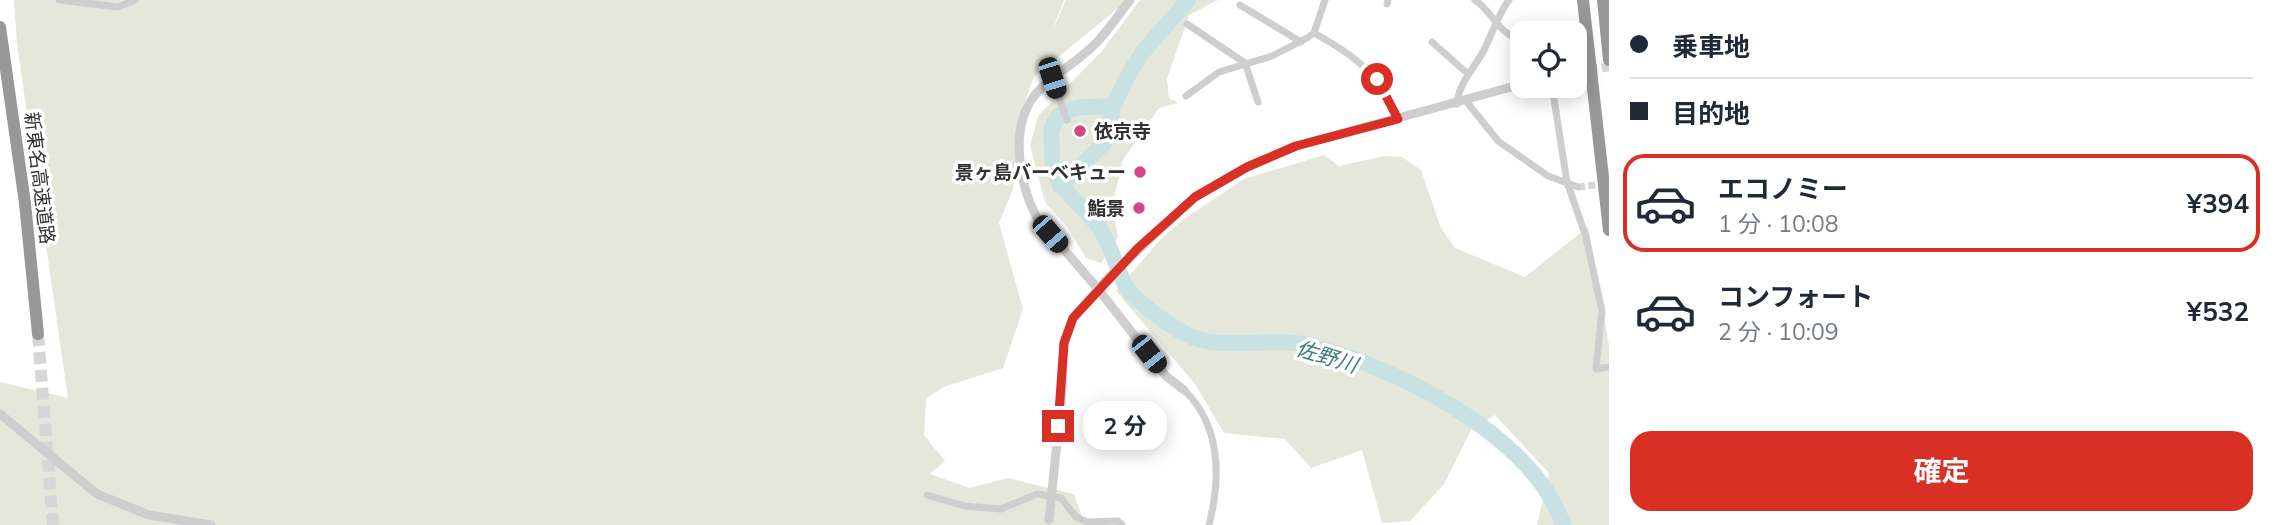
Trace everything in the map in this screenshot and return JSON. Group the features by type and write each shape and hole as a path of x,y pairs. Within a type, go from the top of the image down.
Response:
{"highway":[{"path":"1583,0 1609,230"},
{"path":"1603,0 1609,60"},
{"name":"新東名高速道路","path":"0,27 38,334"}],"street":[{"path":"59,0 118,7 135,0"},
{"path":"1130,0 1093,46 1035,94 1023,117 1020,145 1025,188 1037,218 1098,289 1166,376 1200,405 1213,440 1216,478 1209,525"},
{"path":"1186,96 1209,76 1272,56 1314,33 1325,0"},
{"path":"1475,0 1495,19 1504,33 1510,35"},
{"path":"1509,0 1495,19 1485,48 1458,89 1461,103 1498,141 1548,176 1578,187"},
{"path":"1240,5 1301,41"},
{"path":"1187,24 1245,63 1258,102"},
{"path":"1314,33 1353,55 1377,79 1398,119"},
{"path":"1432,42 1468,74"},
{"path":"1052,78 1067,120"},
{"path":"1049,522 1064,343 1073,318 1138,248 1195,197 1247,167 1296,146 1510,88"},
{"path":"1554,98 1567,182 1586,237 1602,311 1596,369 1609,367"},
{"path":"0,414 97,494 149,515 211,525"},
{"path":"927,495 964,506 1001,509 1037,494 1061,498 1076,517 1087,522 1118,521 1122,525"}],"shaded area":[{"path":"14,0 1064,0 1052,32 1066,0 1128,0 1034,77 1022,109 1013,189 999,223 1023,309 1003,368 946,386 926,398 924,435 945,461 930,474 969,488 1008,478 1074,494 1085,525 0,525 0,382 68,398 17,44"},
{"path":"1140,0 1218,0 1189,15 1167,79 1169,98 1178,103 1159,108 1123,160 1112,206 1118,237 1101,263 1086,258 1068,228 1045,202 1030,146 1038,116 1102,51"},
{"path":"1324,155 1339,166 1385,156 1402,157 1421,170 1441,228 1455,248 1525,277 1588,227 1609,345 1609,525 1537,525 1549,473 1495,415 1471,430 1444,484 1410,521 1382,523 1362,450 1311,468 1285,439 1224,433 1195,384 1116,291 1159,241 1181,221 1244,179"}],"waterway":[{"name":"佐野川","path":"1060,186 1105,142 1113,107 1127,77 1142,53 1188,0"},
{"name":"佐野川","path":"1113,107 1075,108 1059,116 1051,133 1052,161 1066,191 1103,233 1123,281 1132,294 1169,324 1195,338 1222,343 1279,342 1307,345 1342,355 1418,387 1457,409 1492,434 1523,462 1547,493 1563,525"}],"tunnel":[{"path":"1587,70 1609,67"},
{"path":"1578,187 1605,184"},
{"path":"38,334 53,525"}],"place":[{"name":"依京寺","path":"1080,131"},
{"name":"景ヶ島バーベキュー","path":"1140,172"},
{"name":"鮨景","path":"1139,208"}],"route":[{"path":"1058,426 1064,343 1073,318 1080,308 1138,248 1195,197 1221,180 1296,146 1398,119 1377,79"}]}
